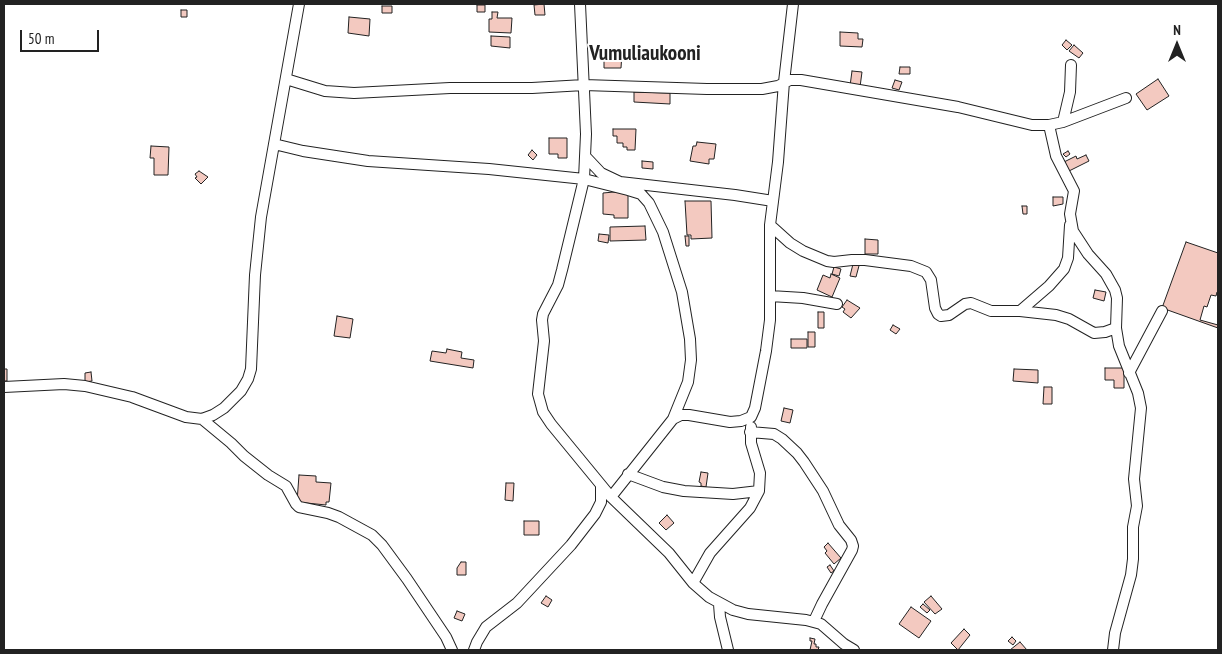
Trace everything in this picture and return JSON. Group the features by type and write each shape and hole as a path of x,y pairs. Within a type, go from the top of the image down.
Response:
{"street":[{"path":"202,419 224,408 241,391 248,379 252,355 259,231 299,4"},
{"path":"580,4 584,85 584,179 560,278 543,314 544,341 538,394 543,412 611,497 669,553 693,583 719,604 748,614 814,621 826,627 844,644 854,650"},
{"path":"693,583 710,553 750,508 759,492 760,473 751,443 751,417 755,408 770,320 770,225 793,4"},
{"path":"1063,122 1070,92 1071,65"},
{"path":"286,79 325,90 354,93 450,88 532,88 584,85 756,89 774,88 784,82 801,80 958,107 1032,125 1048,125 1063,122 1126,98"},
{"path":"1020,311 1064,269 1068,258 1070,214 1074,191 1056,156 1048,125"},
{"path":"274,144 303,151 368,161 489,169 584,179 641,194 649,203 663,232 682,292 690,339 691,360 688,382 673,419 611,497"},
{"path":"585,156 601,173 620,182 718,192 772,200"},
{"path":"1071,222 1080,243 1106,274 1115,290 1117,298 1116,328 1119,346 1138,393 1141,408 1134,479 1137,506 1134,527 1134,559 1115,633 1113,650"},
{"path":"770,225 790,244 827,261 865,260 911,266 926,272 932,280 935,308 941,316 949,315 965,304 971,303 991,311 1020,311 1056,316 1094,333 1106,332 1116,328"},
{"path":"770,296 803,298 837,304"},
{"path":"1129,373 1162,311"},
{"path":"4,387 64,384 85,386 132,397 186,416 202,419 244,456 268,475 286,486 299,507 340,517 372,535 382,545 407,579 446,637 452,650"},
{"path":"673,419 681,415 689,415 730,422 741,421 751,417"},
{"path":"750,432 774,434 797,454 823,491 839,525 851,540 853,546 850,553 814,621"},
{"path":"628,474 663,487 684,491 733,494 759,492"},
{"path":"474,650 486,627 517,603 570,546 595,514 601,502 601,486"},
{"path":"719,604 720,617 728,650"}],"building":[{"path":"544,4 545,15 535,15 534,5"},
{"path":"477,5 485,5 485,12 477,12"},
{"path":"382,6 392,6 392,13 382,13"},
{"path":"181,10 187,10 187,17 181,17"},
{"path":"492,12 498,12 497,18 512,18 511,33 489,32 489,19 492,19"},
{"path":"349,17 370,19 369,36 348,33"},
{"path":"840,32 858,33 858,39 863,39 862,47 840,46"},
{"path":"491,36 510,37 510,48 491,46"},
{"path":"1066,40 1072,45 1067,50 1062,45"},
{"path":"1074,45 1083,53 1079,58 1069,51"},
{"path":"604,52 622,53 621,68 604,68"},
{"path":"900,67 910,67 910,74 899,74"},
{"path":"852,71 862,72 860,87 850,86"},
{"path":"1158,79 1169,96 1147,110 1136,94"},
{"path":"895,80 902,82 899,90 892,88"},
{"path":"634,92 670,93 670,104 634,102"},
{"path":"613,129 636,129 635,150 627,150 627,147 623,147 623,143 617,143 617,136 613,136"},
{"path":"549,138 567,138 567,158 558,158 558,154 549,154"},
{"path":"697,142 716,144 714,159 709,159 709,164 690,161 693,146 696,146"},
{"path":"151,146 169,147 168,175 154,175 154,158 150,158"},
{"path":"532,150 537,155 533,160 528,155"},
{"path":"1068,151 1070,154 1066,157 1063,154"},
{"path":"1086,155 1089,161 1065,173 1060,164 1076,156 1077,159"},
{"path":"642,161 653,162 653,169 642,168"},
{"path":"199,171 208,177 201,184 195,178 197,177 195,174"},
{"path":"603,193 628,193 628,218 614,218 614,215 603,214"},
{"path":"1053,197 1063,197 1063,204 1053,206"},
{"path":"685,201 711,201 712,238 691,239 691,235 687,235"},
{"path":"1022,206 1027,206 1027,214 1023,214"},
{"path":"645,226 646,240 610,241 610,227"},
{"path":"599,234 609,235 608,243 598,241"},
{"path":"685,236 689,236 689,246 686,246"},
{"path":"865,239 878,240 878,254 865,254"},
{"path":"1186,242 1218,253 1218,293 1216,296 1211,295 1207,307 1204,306 1200,320 1218,325 1218,328 1162,308"},
{"path":"854,260 860,262 856,277 850,276"},
{"path":"834,267 841,269 839,276 832,274"},
{"path":"831,274 840,278 832,297 817,290 823,275 830,278"},
{"path":"1095,290 1106,292 1104,301 1093,298"},
{"path":"847,300 860,308 851,318 843,312 845,309 842,307"},
{"path":"818,312 824,312 824,328 818,328"},
{"path":"337,316 353,319 350,338 334,336"},
{"path":"893,325 900,329 896,334 890,330"},
{"path":"808,332 815,332 815,347 808,347"},
{"path":"791,339 807,339 807,348 791,348"},
{"path":"447,349 462,352 461,358 474,360 473,368 430,361 432,351 446,353"},
{"path":"1105,368 1124,368 1124,388 1114,388 1114,380 1105,380"},
{"path":"4,369 7,369 7,381 4,381"},
{"path":"1014,369 1038,370 1038,383 1013,381"},
{"path":"91,372 92,381 85,382 85,373"},
{"path":"1044,387 1052,387 1052,404 1043,404"},
{"path":"784,408 793,410 790,423 781,421"},
{"path":"701,472 708,473 706,487 701,486 699,482"},
{"path":"299,475 316,476 316,482 331,483 329,502 326,502 326,505 297,502"},
{"path":"506,483 514,483 513,501 505,500"},
{"path":"667,515 674,523 666,530 659,523"},
{"path":"524,521 539,521 539,535 524,535"},
{"path":"828,543 841,558 834,564 825,553 827,551 824,547"},
{"path":"461,562 466,562 466,575 457,575 457,568"},
{"path":"830,565 834,571 831,573 827,567"},
{"path":"546,596 552,600 548,607 541,603"},
{"path":"931,596 942,609 935,614 924,602"},
{"path":"923,604 930,610 927,613 920,607"},
{"path":"911,607 931,621 919,638 899,624"},
{"path":"457,611 465,614 462,621 454,618"},
{"path":"964,629 970,635 958,650 951,643"},
{"path":"1012,637 1016,641 1013,645 1008,641"},
{"path":"810,638 815,639 814,644 816,644 816,647 819,647 818,650 810,650 812,641 810,641"},
{"path":"1020,642 1027,650 1010,650"}],"district":[{"name":"Vumuliaukooni","path":"645,54"}]}
